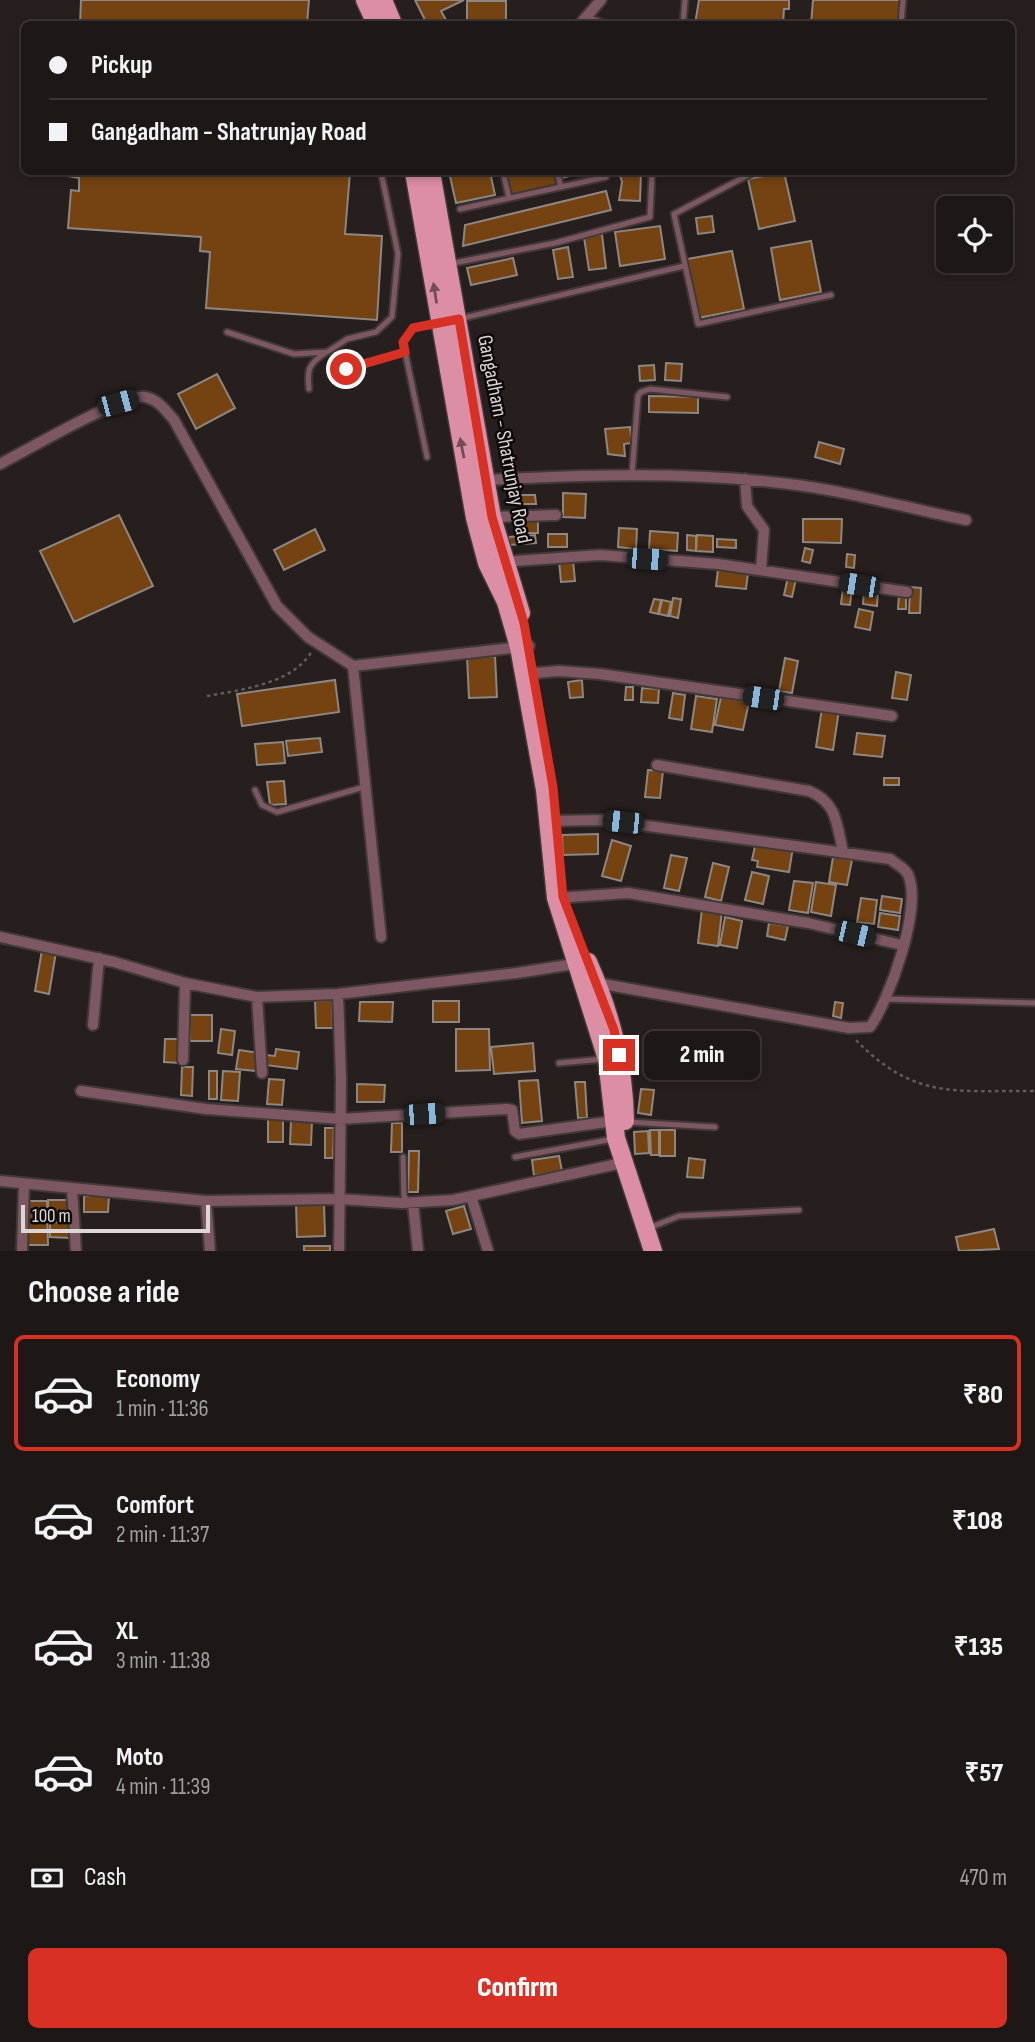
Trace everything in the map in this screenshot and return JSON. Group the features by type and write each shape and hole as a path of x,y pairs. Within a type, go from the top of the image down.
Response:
{"main road":[{"path":"365,0 375,21"},
{"path":"383,0 392,21"},
{"name":"Gangadham - Shatrunjay Road","path":"414,175 439,323 477,480 492,517 505,562 524,646 551,821 559,898 582,962 607,1059 618,1127 653,1251"},
{"name":"Gangadham - Shatrunjay Road","path":"432,175 459,319 487,563 524,646"},
{"name":"Gangadham - Shatrunjay Road","path":"582,962 597,983 614,1030 624,1080 618,1127"}],"street":[{"path":"584,21 601,0"},
{"path":"439,323 459,319"},
{"path":"0,464 118,403 143,396 159,404 174,420 277,606 317,642 353,666 524,646"},
{"path":"477,480 632,474 745,479 792,484 966,520"},
{"path":"745,479 747,506 764,530 761,570"},
{"path":"492,517 556,515"},
{"path":"487,563 600,555 761,570 907,592"},
{"path":"353,666 381,937"},
{"path":"528,673 559,671 600,674 892,716"},
{"path":"657,765 809,791 823,796 834,810 843,852"},
{"path":"551,821 630,823 843,852 890,859 909,874 913,893 911,916 882,1010 870,1027 849,1028 597,983"},
{"path":"559,898 628,893 808,923 902,945"},
{"path":"0,937 257,997 338,994 517,974 582,962"},
{"path":"93,1025 99,958"},
{"path":"183,1060 185,982"},
{"path":"338,994 340,1251"},
{"path":"257,997 262,1073"},
{"path":"81,1091 206,1109 340,1119 506,1109 512,1110 515,1131 519,1134 618,1127"},
{"path":"0,1181 206,1201 339,1199 411,1203 471,1196 629,1169"},
{"path":"22,1251 24,1184"},
{"path":"72,1189 76,1251"},
{"path":"471,1196 488,1251"},
{"path":"206,1201 210,1251"},
{"path":"411,1203 418,1251"}],"lane":[{"path":"683,21 685,0"},
{"path":"901,21 903,0"},
{"path":"309,389 307,372 313,361 347,339 376,332 392,317 398,254 382,175"},
{"path":"504,175 509,198"},
{"path":"558,175 561,187"},
{"path":"449,264 555,243 650,217 652,175"},
{"path":"748,175 674,214 698,324 831,295"},
{"path":"460,209 606,177"},
{"path":"459,319 684,266"},
{"path":"427,457 403,342 413,328 439,323"},
{"path":"227,332 294,354 327,352"},
{"path":"346,369 405,352"},
{"path":"632,474 638,396 641,392 650,389 727,397"},
{"path":"255,790 262,806 277,812 364,787"},
{"path":"885,999 1035,1003"},
{"path":"559,1063 607,1059"},
{"path":"515,1157 618,1127 716,1127"},
{"path":"403,1157 404,1196 411,1203"},
{"path":"646,1229 680,1216 799,1210"}],"path":[{"path":"207,696 242,690 289,671 308,657 317,642"},
{"path":"849,1028 875,1058 904,1079 920,1086 937,1090 1035,1091"}],"building":[{"path":"81,0 309,0 307,21 80,21"},
{"path":"415,0 464,0 441,11 446,20 426,21"},
{"path":"699,0 789,0 789,9 784,9 783,21 696,21"},
{"path":"813,0 900,0 898,21 811,21"},
{"path":"467,1 506,1 506,21 467,21"},
{"path":"62,175 350,175 345,234 382,236 377,320 206,308 210,252 200,251 201,237 68,228 71,190 79,191 79,178"},
{"path":"450,175 491,175 495,195 456,203"},
{"path":"556,175 558,186 510,197 505,176"},
{"path":"620,175 641,175 640,201 619,200 622,182"},
{"path":"785,175 795,221 759,229 748,179"},
{"path":"606,191 611,210 463,246 465,225"},
{"path":"712,216 714,232 698,234 696,218"},
{"path":"660,226 665,259 620,266 615,232"},
{"path":"602,234 606,268 589,270 584,237"},
{"path":"811,241 821,292 780,300 771,248"},
{"path":"568,247 573,277 558,279 553,250"},
{"path":"732,251 744,309 698,318 687,259"},
{"path":"513,258 517,275 471,285 467,268"},
{"path":"666,363 682,364 681,381 665,380"},
{"path":"654,365 655,380 640,381 639,366"},
{"path":"217,374 235,408 196,429 178,394"},
{"path":"649,396 698,397 698,413 649,412"},
{"path":"630,427 632,443 624,444 625,456 608,454 605,429"},
{"path":"819,442 844,449 840,464 815,457"},
{"path":"563,493 586,494 585,518 563,517"},
{"path":"518,495 535,495 536,504 518,504"},
{"path":"119,515 153,586 74,622 40,551"},
{"path":"803,519 842,519 841,543 803,542"},
{"path":"515,520 538,520 538,533 515,533"},
{"path":"619,528 637,529 636,549 618,547"},
{"path":"315,529 325,550 284,570 274,550"},
{"path":"650,531 678,533 677,551 649,549"},
{"path":"548,534 567,534 567,547 548,547"},
{"path":"535,535 536,543 509,545 509,537"},
{"path":"687,535 696,536 696,551 687,550"},
{"path":"697,535 713,536 713,552 696,551"},
{"path":"717,539 736,540 736,548 717,547"},
{"path":"805,548 813,550 810,563 802,561"},
{"path":"847,554 855,555 854,568 846,567"},
{"path":"573,560 575,581 561,582 559,561"},
{"path":"718,569 748,573 746,589 716,586"},
{"path":"788,577 796,579 792,597 784,595"},
{"path":"843,587 852,588 850,605 841,604"},
{"path":"910,587 921,588 920,613 909,613"},
{"path":"864,588 878,589 877,606 863,604"},
{"path":"899,595 906,595 906,609 898,609"},
{"path":"673,598 681,599 678,618 670,616"},
{"path":"654,599 661,600 658,614 650,612"},
{"path":"662,600 671,602 668,616 659,614"},
{"path":"859,609 873,612 870,630 855,627"},
{"path":"495,656 497,697 469,698 467,657"},
{"path":"785,658 798,661 792,693 779,691"},
{"path":"896,672 911,675 907,700 892,698"},
{"path":"335,680 339,712 242,726 237,694"},
{"path":"582,680 583,697 570,698 568,682"},
{"path":"626,687 633,687 633,700 625,700"},
{"path":"642,688 659,689 658,703 641,702"},
{"path":"673,693 685,695 682,720 669,718"},
{"path":"696,696 717,699 712,732 691,729"},
{"path":"721,697 749,702 743,730 715,725"},
{"path":"822,708 839,710 833,750 816,747"},
{"path":"857,733 885,736 882,757 854,754"},
{"path":"320,738 322,752 288,756 286,741"},
{"path":"283,742 285,763 257,765 255,744"},
{"path":"648,770 663,771 660,798 645,797"},
{"path":"884,778 899,778 899,785 884,785"},
{"path":"284,781 286,804 270,805 267,782"},
{"path":"598,834 598,854 563,855 562,835"},
{"path":"612,840 631,846 621,881 602,876"},
{"path":"763,842 793,847 789,872 757,867 758,861 752,860 755,846 762,847"},
{"path":"671,855 687,858 679,891 664,888"},
{"path":"833,857 852,860 847,885 829,882"},
{"path":"713,863 729,867 721,901 705,897"},
{"path":"752,872 769,876 763,904 745,900"},
{"path":"794,881 813,883 808,913 789,910"},
{"path":"816,882 836,885 831,916 811,912"},
{"path":"882,896 902,899 900,913 880,910"},
{"path":"861,898 877,900 874,924 857,922"},
{"path":"702,909 722,911 718,946 698,943"},
{"path":"880,913 900,916 898,930 878,927"},
{"path":"725,917 742,921 737,948 720,945"},
{"path":"769,923 788,926 785,940 767,936"},
{"path":"42,950 56,952 49,994 35,991"},
{"path":"332,1000 333,1028 316,1028 315,1001"},
{"path":"433,1001 459,1001 459,1022 433,1022"},
{"path":"360,1002 393,1002 392,1022 359,1021"},
{"path":"835,1002 843,1003 841,1018 833,1016"},
{"path":"190,1015 212,1015 212,1041 190,1041"},
{"path":"221,1029 235,1031 232,1055 218,1053"},
{"path":"456,1029 489,1029 490,1070 456,1071"},
{"path":"165,1039 181,1039 180,1063 164,1062"},
{"path":"533,1043 535,1071 494,1074 491,1047"},
{"path":"276,1049 299,1052 297,1069 265,1065 266,1055 275,1056"},
{"path":"239,1050 260,1053 257,1071 236,1069"},
{"path":"182,1067 193,1067 192,1096 181,1095"},
{"path":"209,1071 217,1071 217,1099 209,1099"},
{"path":"223,1071 240,1072 238,1101 221,1100"},
{"path":"269,1079 284,1080 282,1105 267,1104"},
{"path":"538,1080 542,1121 522,1123 519,1081"},
{"path":"575,1082 585,1082 587,1118 578,1118"},
{"path":"357,1084 385,1085 384,1102 357,1102"},
{"path":"641,1089 654,1090 651,1115 638,1113"},
{"path":"268,1118 283,1118 283,1142 268,1142"},
{"path":"291,1120 312,1121 311,1145 290,1144"},
{"path":"392,1123 402,1123 402,1152 391,1152"},
{"path":"325,1128 334,1128 333,1158 325,1158"},
{"path":"650,1130 659,1130 659,1155 651,1155"},
{"path":"660,1130 675,1130 675,1156 660,1156"},
{"path":"648,1131 649,1153 635,1154 634,1132"},
{"path":"409,1151 419,1151 418,1192 408,1192"},
{"path":"559,1156 562,1171 534,1176 532,1160"},
{"path":"689,1158 705,1160 703,1178 687,1177"},
{"path":"84,1196 109,1196 108,1212 84,1212"},
{"path":"48,1200 72,1200 72,1219 48,1219"},
{"path":"26,1201 47,1201 48,1245 27,1245"},
{"path":"324,1203 325,1236 297,1237 296,1204"},
{"path":"464,1206 471,1229 453,1234 446,1211"},
{"path":"50,1222 70,1223 70,1238 50,1237"},
{"path":"994,1229 999,1249 959,1251 956,1237"},
{"path":"304,1246 330,1246 330,1251 304,1251"}],"route":[{"path":"346,369 405,352 403,342 407,334 419,325 459,319 492,517 524,623 553,787 563,897 614,1030 619,1055"}]}
